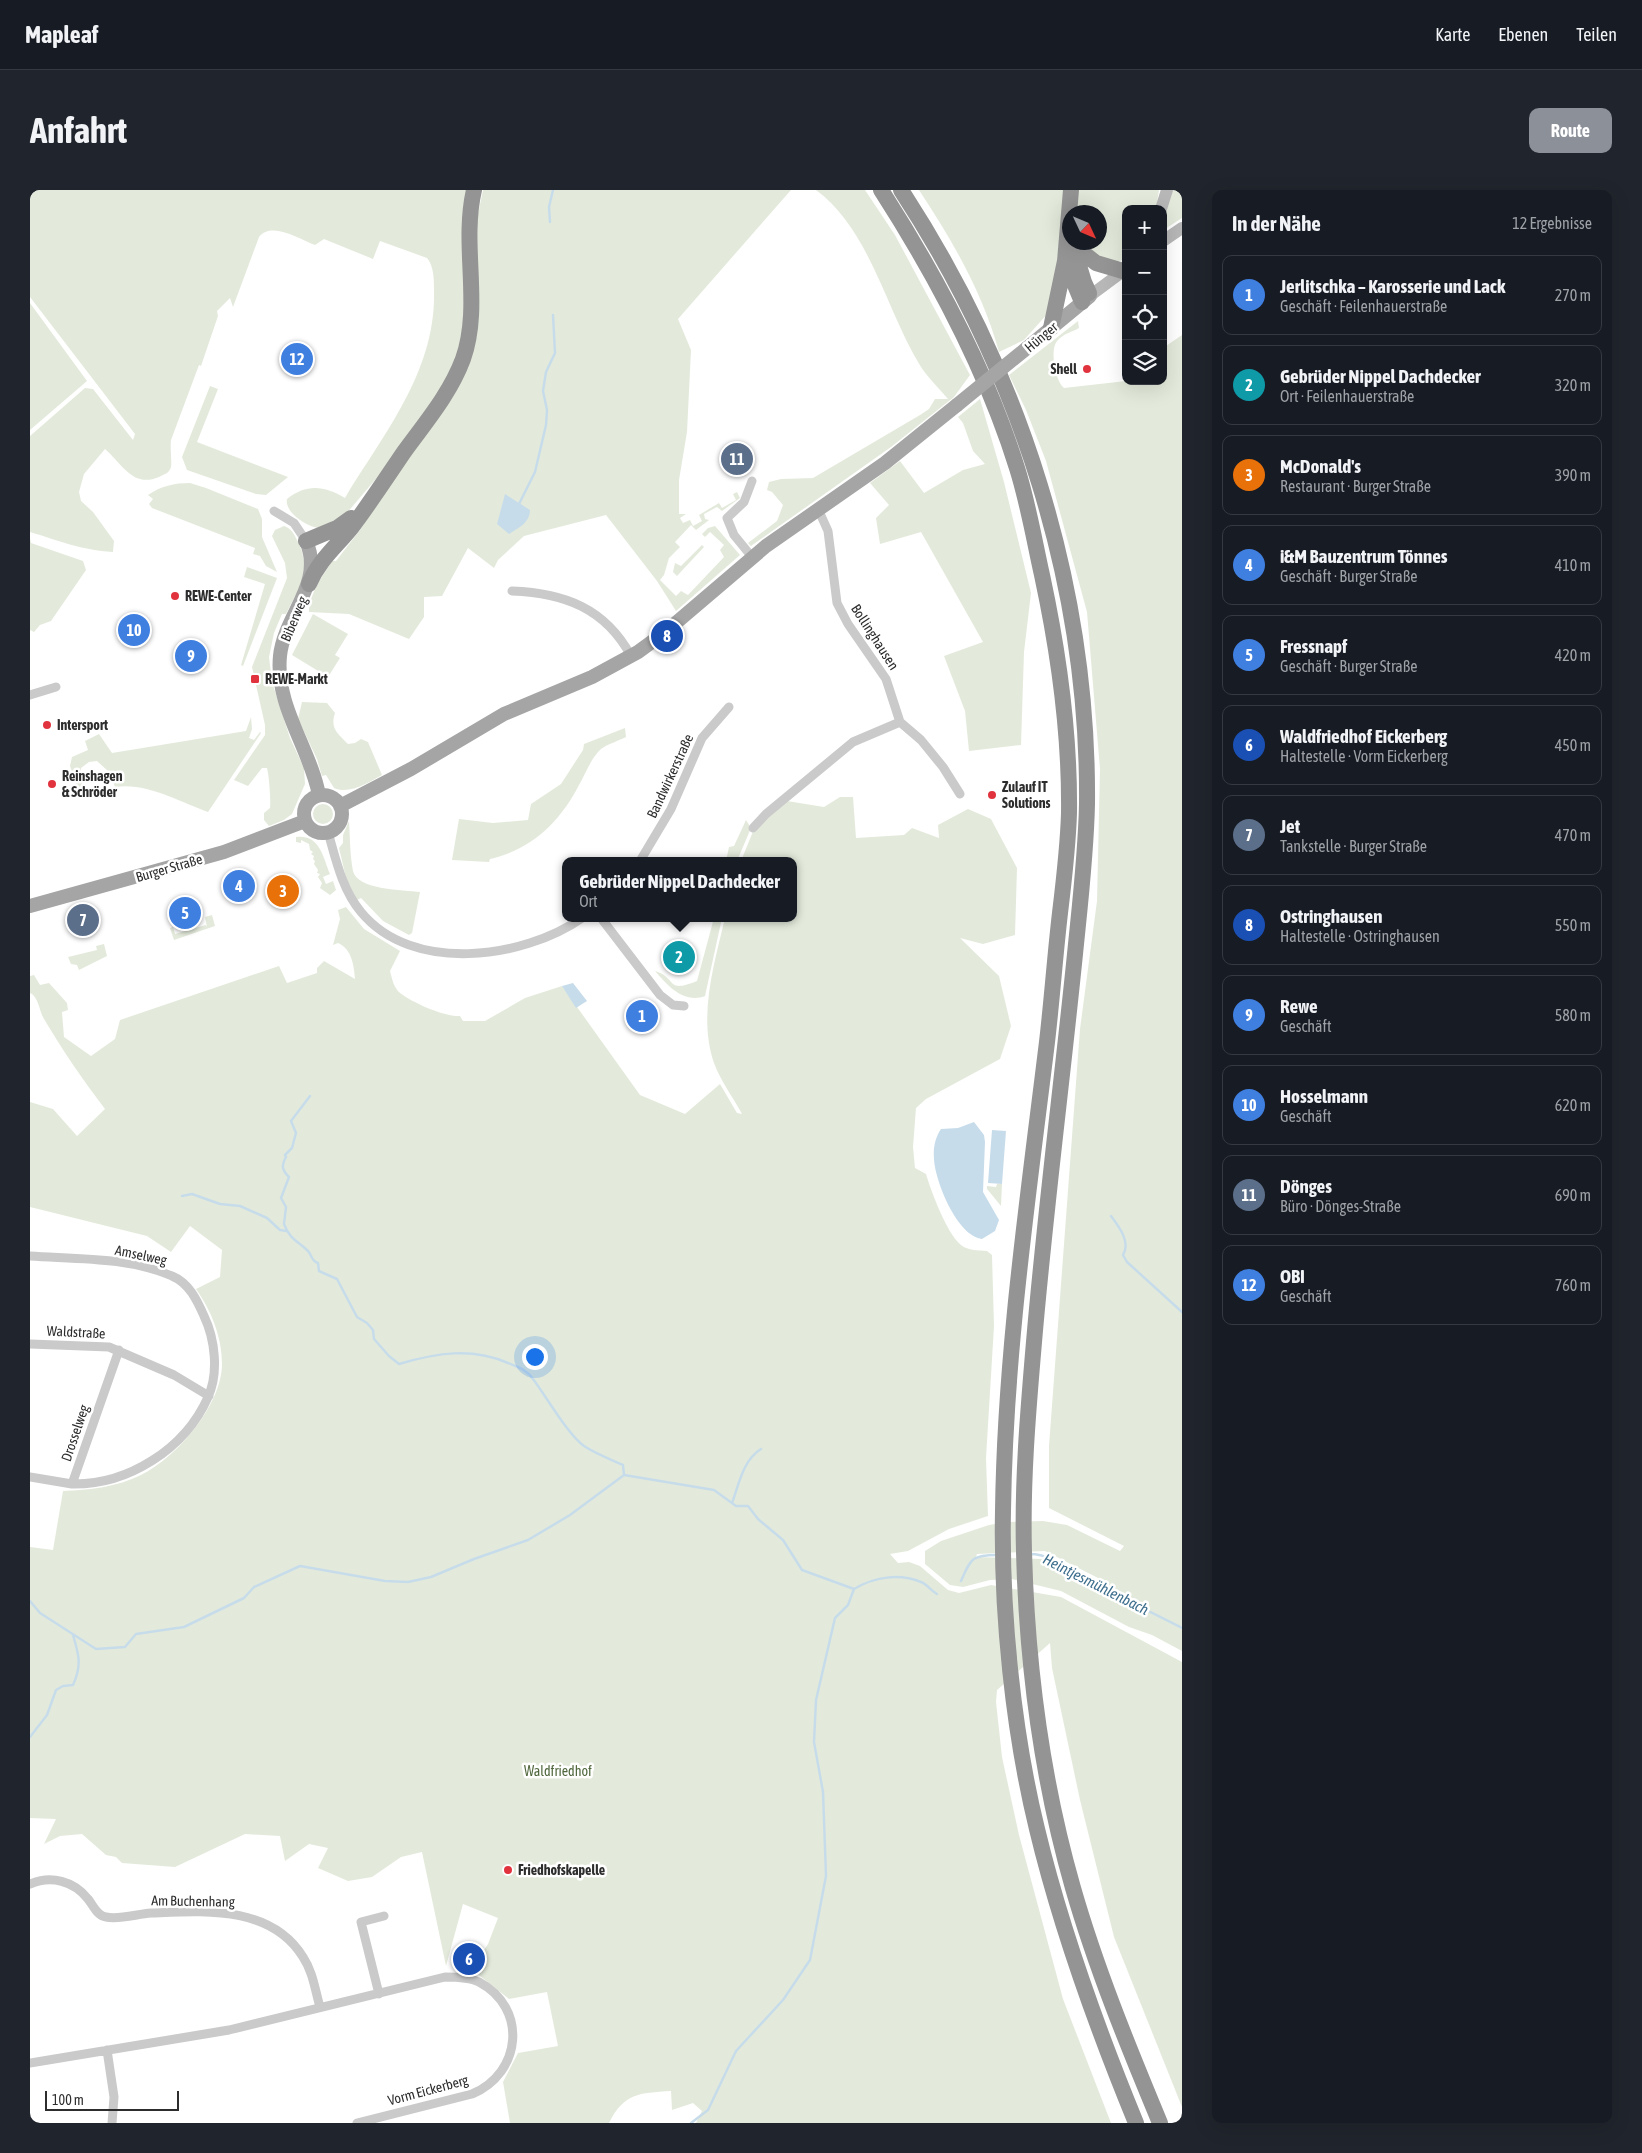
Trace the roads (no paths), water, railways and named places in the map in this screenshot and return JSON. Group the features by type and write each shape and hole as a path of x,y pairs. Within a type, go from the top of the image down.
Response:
{"highway":[{"path":"308,584 320,562 352,526 442,401 463,358 472,309 469,252 470,220 474,190"},
{"path":"881,190 930,269 963,332 1009,444 1030,512 1056,643 1066,725 1069,810 1056,970 1018,1280 1006,1424 1003,1535 1013,1690 1023,1762 1037,1829 1074,1959 1136,2123"},
{"path":"901,190 928,231 982,332 1016,412 1035,464 1051,521 1073,618 1083,709 1087,805 1082,893 1067,1045 1039,1281 1026,1440 1024,1550 1032,1672 1043,1752 1059,1835 1073,1887 1107,1990 1160,2123"},
{"path":"1071,190 1071,205"},
{"path":"1050,328 1067,250"},
{"path":"1076,250 1086,287 1086,299"},
{"path":"1085,250 1096,263 1122,270"},
{"path":"1065,261 1086,299"},
{"path":"307,545 338,528 371,499"},
{"path":"307,545 324,549 336,543"}],"main road":[{"path":"1162,205 1167,190"},
{"path":"1167,238 1182,228"},
{"name":"Hünger","path":"340,806 411,769 504,714 592,677 631,656 664,633 752,557 884,463 1122,272"},
{"name":"Biberweg","path":"307,545 312,566 308,584 286,631 280,668 286,703 309,760 319,796"},
{"path":"319,796 331,797 340,806 342,815 339,824 328,832 314,831 305,821 305,807 311,800 319,796"},
{"name":"Burger Straße","path":"30,906 220,853 305,821"}],"street":[{"path":"752,481 744,502 727,518 734,535 752,557"},
{"name":"Bollinghausen","path":"818,509 828,531 837,603 848,624 886,679 900,722"},
{"path":"274,511 294,523 307,545"},
{"path":"512,591 555,595 590,611 610,629 631,656"},
{"path":"30,695 56,688"},
{"name":"Bandwirkerstraße","path":"642,857 667,816 702,738 729,707"},
{"path":"753,828 766,814 853,742 900,722 921,740 943,767 960,794"},
{"path":"328,832 342,881 353,902 379,929 410,945 452,953 492,952 531,944 575,922"},
{"path":"604,922 660,995 673,1005 684,1006"},
{"name":"Amselweg","path":"30,1256 124,1263 173,1276 188,1287 208,1324 214,1347 214,1369 209,1396 182,1434 163,1453 139,1469 87,1485 72,1484"},
{"name":"Waldstraße","path":"30,1344 103,1346 120,1350"},
{"path":"120,1350 174,1374 209,1396"},
{"name":"Drosselweg","path":"72,1484 120,1350"},
{"path":"30,1477 72,1484"},
{"name":"Am Buchenhang","path":"30,1884 49,1880 67,1882 78,1888 102,1917 108,1918 132,1914 206,1912 239,1914 265,1923 284,1935 304,1958 310,1969 320,2007"},
{"path":"379,1994 361,1922 384,1916"},
{"name":"Vorm Eickerberg","path":"30,2062 229,2030 445,1977 458,1977 478,1982 490,1990 502,2004 512,2029 513,2042 504,2070 482,2090 357,2123"},
{"path":"107,2050 114,2097 112,2123"}],"water":[{"path":"505,494 530,510 526,522 509,534 497,524"},
{"path":"573,983 587,1001 576,1008 562,986"},
{"path":"974,1122 984,1135 985,1142 983,1192 999,1220 995,1231 982,1239 973,1236 956,1218 938,1180 934,1159 935,1143 941,1129 958,1128"},
{"path":"992,1130 1006,1131 1002,1184 988,1183"}],"waterway":[{"path":"550,222 549,207 553,190"},
{"path":"518,506 535,472 546,425 547,410 543,391 546,372 555,353 553,315"},
{"name":"Heintjesmühlenbach","path":"310,1096 291,1121 296,1133 292,1148 285,1155 283,1163 284,1170 289,1177 281,1198 286,1207 284,1224 292,1237 318,1263 319,1271 337,1279 357,1317 367,1323 373,1330 374,1339 399,1364 427,1357 467,1353 494,1358 522,1369 531,1376 578,1441 593,1452 623,1465 624,1475"},
{"path":"182,1196 192,1194 220,1204 240,1206 267,1218 280,1230 286,1231"},
{"path":"1111,1216 1125,1240 1126,1245 1123,1255 1127,1262 1182,1312"},
{"path":"732,1503 746,1466 750,1459 761,1449"},
{"name":"Heintjesmühlenbach","path":"624,1475 714,1490 736,1506 748,1506 758,1519 783,1540 802,1570 854,1589 878,1579 895,1577 913,1579 923,1583 937,1594"},
{"path":"30,1601 40,1613 96,1649 125,1647 136,1634 184,1627 244,1598 254,1587 300,1566 385,1581 408,1582 431,1577 528,1540 570,1515 624,1475"},
{"name":"Heintjesmühlenbach","path":"1030,1554 1036,1554 1053,1560 1073,1573 1182,1628"},
{"name":"Heintjesmühlenbach","path":"961,1581 970,1563 977,1557 997,1555"},
{"path":"691,2123 708,2110 736,2051 783,2000 810,1960 826,1876 823,1792 814,1742 816,1700 835,1618 848,1605 854,1589"},
{"path":"30,1737 47,1715 56,1690 63,1686 73,1685 79,1666 73,1635"}],"place":[{"name":"OBI","path":"297,359"},
{"name":"Shell","path":"1087,369"},
{"name":"Dönges","path":"737,459"},
{"name":"REWE-Center","path":"175,596"},
{"name":"Hosselmann","path":"134,630"},
{"name":"Ostringhausen","path":"667,636"},
{"name":"Rewe","path":"191,656"},
{"name":"REWE-Markt","path":"255,679"},
{"name":"Intersport","path":"47,725"},
{"name":"Reinshagen & Schröder","path":"52,784"},
{"name":"Zulauf IT Solutions","path":"992,795"},
{"name":"i&M Bauzentrum Tönnes","path":"239,886"},
{"name":"McDonald's","path":"283,891"},
{"name":"Fressnapf","path":"185,913"},
{"name":"Jet","path":"83,920"},
{"name":"Gebrüder Nippel Dachdecker","path":"679,957"},
{"name":"Jerlitschka – Karosserie und Lack","path":"642,1016"},
{"name":"Friedhofskapelle","path":"508,1870"},
{"name":"Waldfriedhof Eickerberg","path":"469,1959"}],"park label":[{"name":"Waldfriedhof","path":"558,1771"}]}
